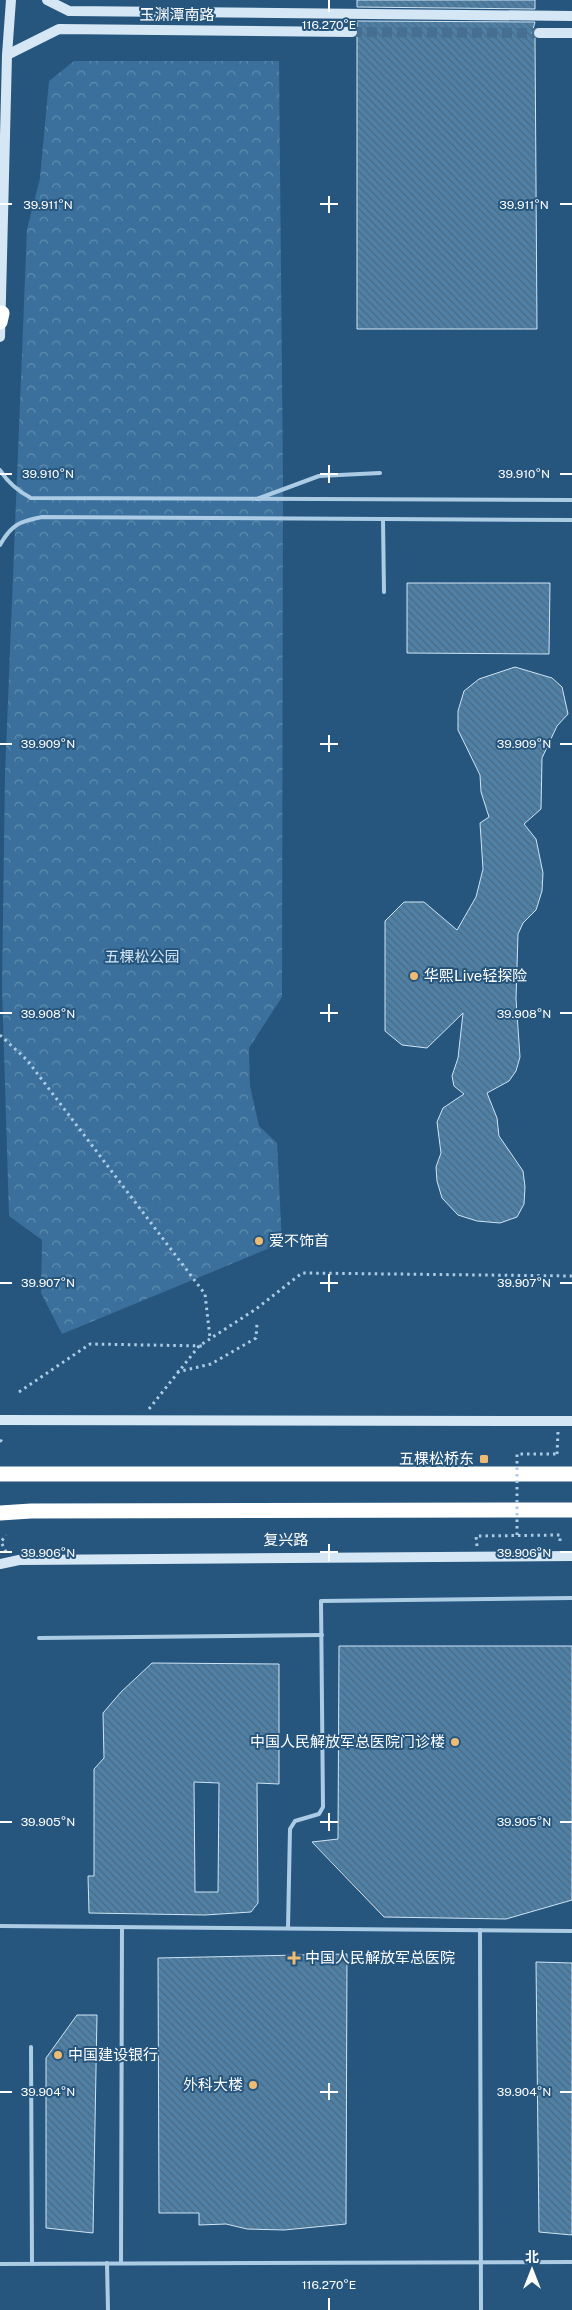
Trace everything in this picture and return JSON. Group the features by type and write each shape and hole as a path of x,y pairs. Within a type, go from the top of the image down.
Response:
{"highway":[{"path":"0,1474 572,1474"},
{"name":"复兴路","path":"0,1514 31,1511 572,1510"}],"street":[{"path":"0,337 7,55 11,0"},
{"name":"玉渊潭南路","path":"47,0 69,11 572,16"},
{"name":"玉渊潭南路","path":"7,55 59,29 352,32"},
{"path":"539,33 572,33"},
{"path":"0,1420 572,1422"},
{"name":"复兴路","path":"0,1564 19,1560 572,1556"}],"lane":[{"path":"0,470 6,479 20,492 32,498 572,500"},
{"path":"254,500 319,476 380,473"},
{"path":"0,545 6,533 21,521 42,516 572,520"},
{"path":"383,520 384,592"},
{"path":"288,1928 290,1828 295,1821 319,1814 323,1808 321,1601 572,1598"},
{"path":"39,1638 322,1635"},
{"path":"0,1926 572,1931"},
{"path":"121,2263 122,1927"},
{"path":"480,1930 481,2310"},
{"path":"32,2047 32,2264"},
{"path":"0,2264 572,2262"},
{"path":"108,2263 108,2310"}],"path":[{"path":"0,1036 27,1060 205,1294 210,1338"},
{"path":"141,1420 176,1372 199,1346 256,1309 302,1273 572,1276"},
{"path":"176,1372 211,1364 256,1338 256,1324"},
{"path":"19,1392 90,1344 204,1346"},
{"path":"517,1535 517,1454 557,1454 558,1421"},
{"path":"0,1440 5,1444"},
{"path":"6,1535 1,1542 6,1552"},
{"path":"476,1536 560,1535"}],"green space":[{"name":"五棵松公园","path":"74,61 279,61 283,481 282,997 249,1048 250,1086 259,1126 277,1143 282,1243 62,1334 41,1293 42,1240 9,1216 2,986 5,775 27,229 40,178 49,81"}],"building":[{"path":"357,0 535,0 535,9 357,7"},
{"path":"357,21 535,22 532,33 535,38 537,329 357,329"},
{"path":"407,583 550,583 549,654 407,653"},
{"path":"515,667 552,678 562,687 568,714 557,726 542,758 541,809 524,824 536,839 543,873 542,891 536,910 523,923 518,934 516,999 520,1057 516,1071 509,1081 487,1093 497,1118 499,1136 523,1171 525,1187 524,1204 517,1217 500,1223 477,1221 458,1215 442,1198 437,1181 436,1167 441,1153 437,1122 443,1108 464,1094 454,1086 452,1076 458,1058 463,1013 427,1048 402,1045 385,1031 385,921 404,902 424,902 457,930 476,897 483,869 480,823 489,817 481,792 480,775 458,730 458,711 464,691 479,679"},
{"name":"中国人民解放军总医院门诊楼","path":"339,1646 572,1646 572,1900 506,1919 384,1917 312,1842 338,1839"},
{"path":"152,1663 279,1664 279,1784 257,1783 258,1903 251,1912 205,1915 89,1913 88,1876 94,1876 94,1769 104,1758 103,1713 121,1692","holes":["194,1782 219,1783 218,1892 195,1892"]},
{"name":"外科大楼","path":"347,1954 346,2224 284,2230 247,2229 226,2224 199,2225 199,2213 159,2213 158,1958"},
{"path":"536,1962 572,1963 572,2235 539,2232"},
{"path":"77,2015 97,2015 93,2233 46,2228 46,2058"}],"tunnel":[{"path":"352,32 539,33"}],"place":[{"name":"华熙Live轻探险","path":"414,976"},
{"name":"爱不饰首","path":"259,1241"},
{"name":"五棵松桥东","path":"484,1459"},
{"name":"中国人民解放军总医院门诊楼","path":"455,1742"},
{"name":"中国人民解放军总医院","path":"294,1958"},
{"name":"中国建设银行","path":"58,2055"},
{"name":"外科大楼","path":"253,2085"}]}
